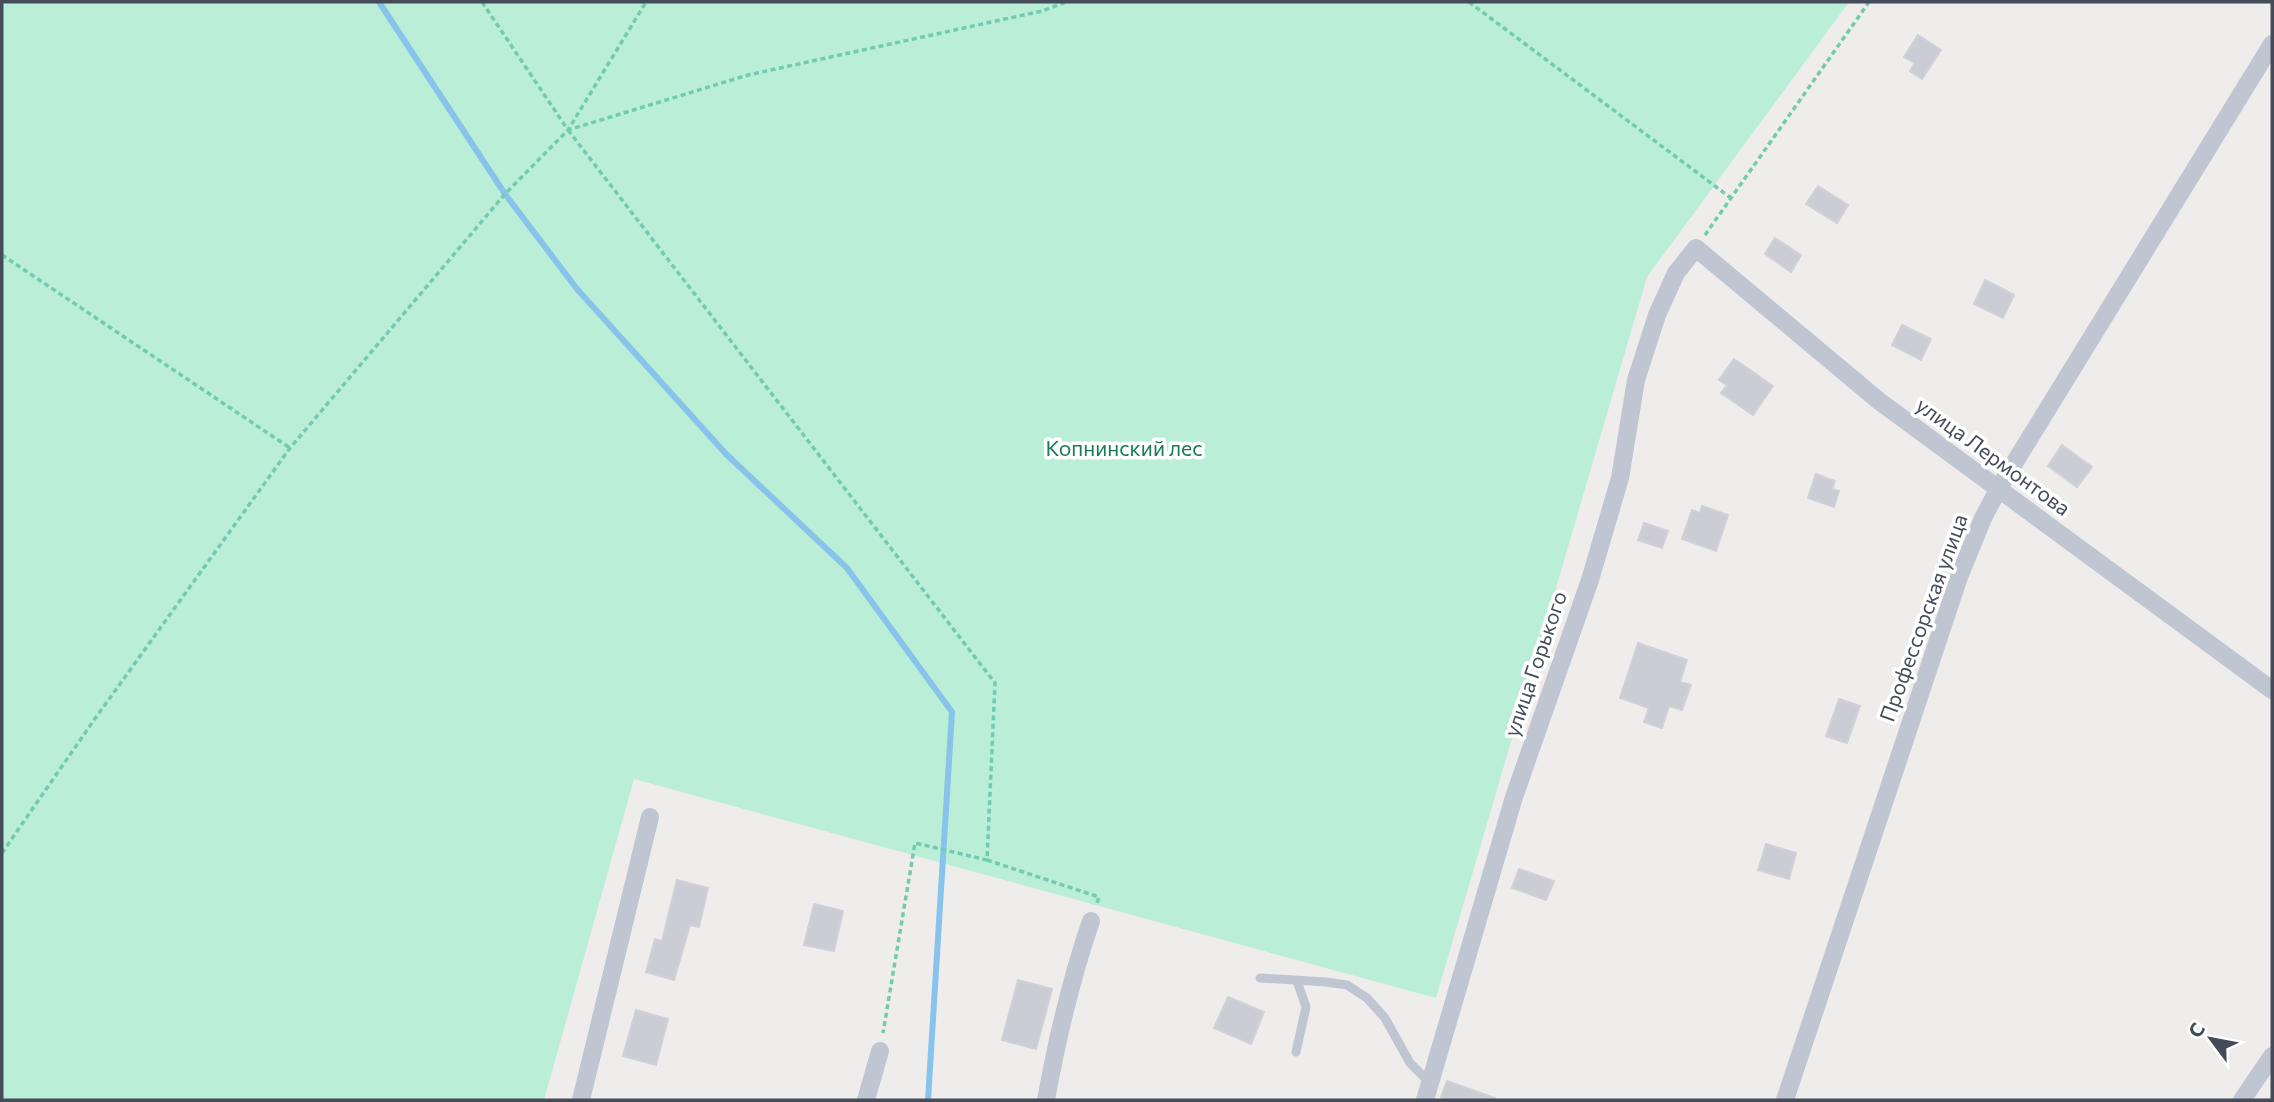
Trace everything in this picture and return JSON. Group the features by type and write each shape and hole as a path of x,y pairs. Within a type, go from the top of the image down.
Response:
{"street":[{"name":"Профессорская улица","path":"1785,1100 1959,577 1983,518 2272,44"},
{"name":"улица Лермонтова","path":"1696,248 1879,401 2272,690"},
{"name":"улица Горького","path":"1427,1092 1514,797 1590,580 1620,478 1636,380 1657,315 1671,284 1676,273 1696,248"},
{"path":"581,1100 650,817"},
{"path":"1046,1100 1078,958 1091,921"},
{"path":"866,1100 880,1051"},
{"path":"2242,1100 2272,1056"}],"lane":[{"path":"1260,978 1347,985 1367,998 1385,1018 1427,1092"},
{"path":"1296,1052 1306,1007 1297,981"}],"path":[{"path":"482,2 568,130 995,684 987,860"},
{"path":"2,853 93,720 290,448 505,194 568,130 646,2"},
{"path":"568,130 748,75 1042,11 1066,2"},
{"path":"1469,2 1731,198"},
{"path":"1696,248 1869,2"},
{"path":"2,255 290,448"},
{"path":"880,1051 915,843 987,860 1099,897 1091,921"}],"green space":[{"name":"Копнинский лес","path":"2,2 1849,2 1647,277 1436,998 634,779 544,1100 2,1100"}],"building":[{"path":"1918,35 1941,50 1922,79 1910,71 1915,63 1904,57"},
{"path":"1818,186 1848,205 1837,223 1806,204"},
{"path":"1775,238 1801,255 1791,272 1765,254"},
{"path":"1985,280 2014,295 2003,318 1974,304"},
{"path":"1902,325 1931,339 1921,360 1892,345"},
{"path":"1734,359 1773,386 1753,415 1721,393 1727,385 1719,380"},
{"path":"2062,445 2092,467 2077,487 2048,466"},
{"path":"1816,474 1835,481 1832,489 1839,491 1834,507 1808,498"},
{"path":"1702,506 1728,515 1716,551 1682,539 1692,510 1700,513"},
{"path":"1644,523 1668,531 1662,548 1638,540"},
{"path":"1638,643 1687,660 1680,682 1691,685 1682,710 1669,706 1662,728 1644,722 1649,708 1620,698"},
{"path":"1839,699 1860,706 1847,743 1826,736"},
{"path":"1766,844 1796,853 1789,879 1758,870"},
{"path":"1519,869 1554,881 1546,900 1512,888"},
{"path":"677,880 708,888 699,927 690,925 674,980 646,972 655,939 662,941"},
{"path":"814,904 843,911 834,951 804,945"},
{"path":"1018,980 1052,989 1036,1049 1002,1040"},
{"path":"1228,997 1264,1012 1251,1044 1214,1028"},
{"path":"636,1010 668,1019 656,1065 623,1056"},
{"path":"1447,1081 1495,1098 1452,1100 1441,1097"}],"waterway":[{"path":"379,2 505,194 577,289 726,454 847,568 952,712 928,1100"}]}
